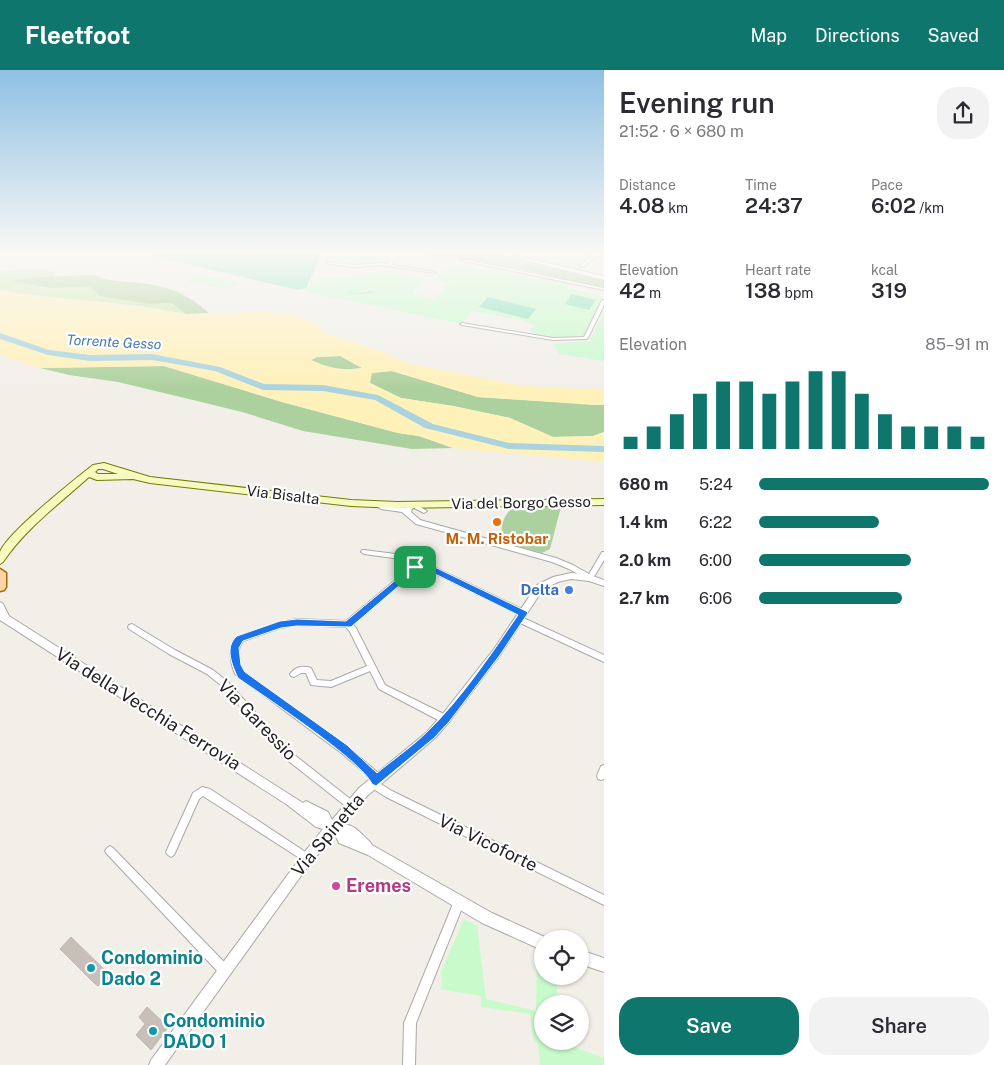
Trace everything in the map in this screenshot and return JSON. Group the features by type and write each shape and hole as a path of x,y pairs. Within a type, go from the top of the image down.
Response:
{"main road":[{"name":"Via Bisalta","path":"76,485 91,472 94,476 104,473 133,476 150,480 351,503"},
{"path":"0,545 26,527 76,485 104,473"},
{"name":"Via del Borgo Gesso","path":"351,503 437,505 604,502"},
{"path":"0,560 12,542 26,527"},
{"path":"0,573 0,587"}],"street":[{"path":"462,324 553,339 586,338 604,300"},
{"name":"Via Bisalta","path":"351,503 401,509 414,520 554,560 604,583"},
{"path":"407,513 408,508 414,505"},
{"name":"Via del Borgo Gesso","path":"414,505 424,511 437,505"},
{"path":"424,511 425,520 429,524"},
{"path":"364,552 398,556 420,563 604,659"},
{"path":"590,578 604,554"},
{"path":"420,563 348,624 353,630 382,687 446,719"},
{"name":"Via Spinetta","path":"156,1065 307,858 351,805 376,781 431,735 446,719 497,652 540,587 556,579 571,576 590,578"},
{"name":"Via della Vecchia Ferrovia","path":"0,606 3,617 290,800 320,823 333,827 343,839 372,851 459,904 534,939"},
{"name":"Via Vicoforte","path":"348,624 297,622 280,625 240,639 235,642 234,648 236,665 242,675 343,749 373,774 378,786 389,794 604,900"},
{"name":"Via Garessio","path":"132,627 172,652 210,672 225,684 289,756 351,805"},
{"path":"294,674 300,670 308,670 314,684 331,684 372,667"},
{"path":"171,852 196,796 202,792 207,792 307,858"},
{"path":"110,852 224,970"},
{"path":"409,1065 410,1023 459,904"},
{"path":"589,960 604,965"}],"green space":[{"path":"51,297 127,297 150,304 172,303 186,314 140,306"},
{"path":"109,297 188,297 209,313 186,314 172,303 150,304"},
{"path":"333,297 426,297 434,300 436,297 601,297 584,336 563,338 529,331 535,326 525,321 472,311 462,324"},
{"path":"490,297 536,309 528,319 479,307"},
{"path":"570,297 586,297 596,300 589,310 565,304"},
{"path":"604,313 604,361 559,354 554,344 590,341"},
{"path":"340,356 362,368 336,368 311,360 317,357"},
{"path":"164,366 282,402 398,433 419,436 453,448 412,449 303,431 242,412 118,382 69,375 40,368"},
{"path":"392,371 478,397 604,405 604,432 593,436 553,437 510,418 453,406 401,398 370,383 371,373"},
{"path":"526,507 561,507 550,549 542,553 514,544 504,536 502,530 503,522 510,510"},
{"path":"464,919 477,926 486,999 534,1011 534,1040 530,1014 481,1007 481,996 440,989 442,986 441,972"},
{"path":"536,985 557,985 557,995 536,995"},
{"path":"538,1050 582,1050 604,1058 604,1065 540,1065"}],"sand":[{"path":"0,297 44,297 102,302 186,314 266,312 290,314 312,321 329,335 381,351 411,364 523,386 604,390 604,405 593,405 478,397 392,371 372,373 370,383 401,398 453,406 510,418 553,437 593,436 604,432 604,462 453,448 419,436 398,433 282,402 164,366 40,368 0,355","holes":["340,356 362,368 348,369 323,365 311,360 317,357"]}],"building":[{"name":"Condominio Dado 2","path":"71,937 111,976 106,983 103,980 98,986 60,949"},
{"name":"Condominio DADO 1","path":"147,1007 163,1022 165,1020 170,1025 151,1050 136,1035 145,1024 139,1017"}],"waterway":[{"name":"Torrente Gesso","path":"0,336 48,352 90,358 152,357 217,369 263,387 323,388 378,398 429,426 509,446 604,449"}],"place":[{"name":"M. M. Ristobar","path":"497,522"},
{"name":"Delta","path":"569,590"},
{"name":"Eremes","path":"336,886"},
{"name":"Condominio Dado 2","path":"91,968"},
{"name":"Condominio DADO 1","path":"153,1031"}],"route":[{"path":"420,563 523,613 497,652 446,719 431,735 376,781 373,774 343,749 238,672 234,648 235,642 280,625 297,622 348,624 415,567 420,563"}]}
